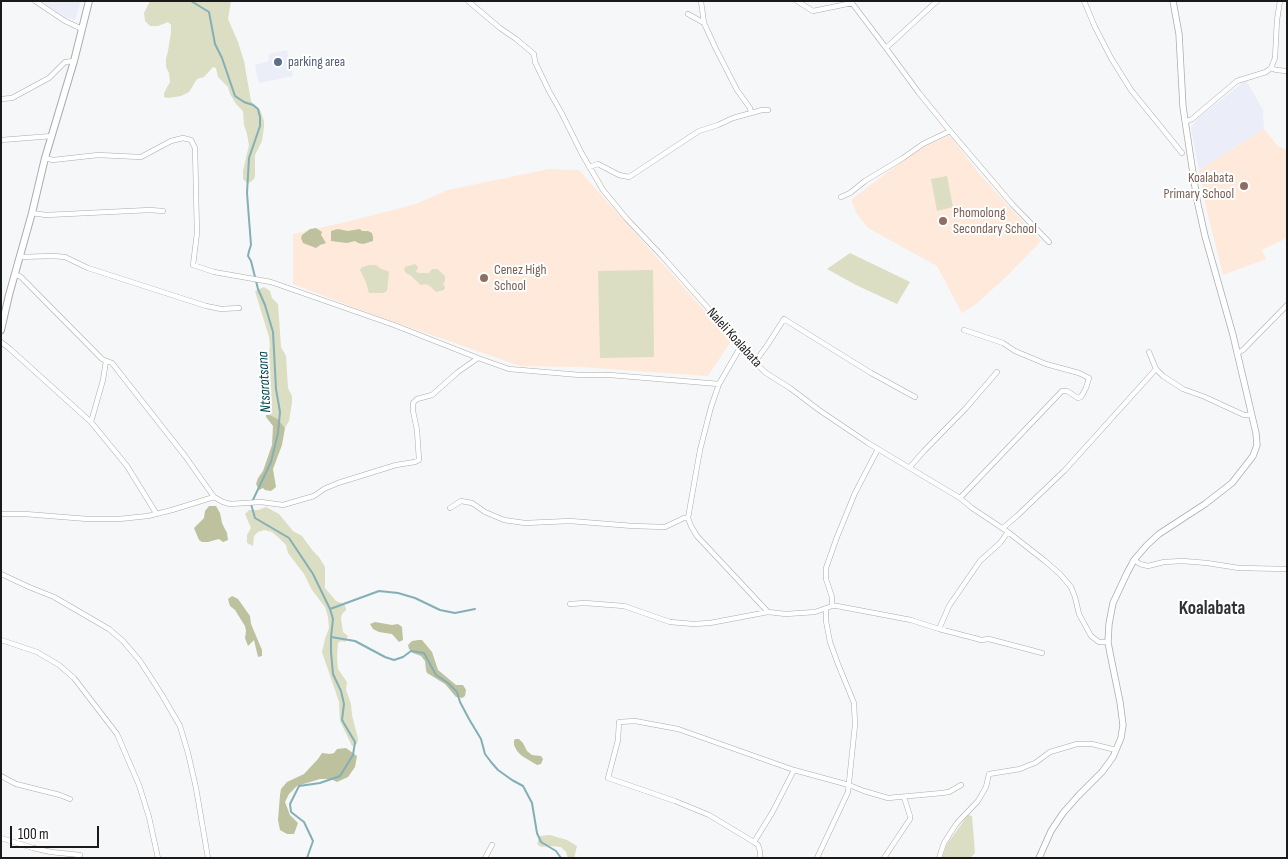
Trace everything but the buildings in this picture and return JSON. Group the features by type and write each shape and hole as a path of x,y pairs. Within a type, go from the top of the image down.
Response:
{"main road":[{"path":"1,330 45,158 74,61 89,1"}],"street":[{"path":"35,1 65,21 82,29"},
{"name":"Naleli Koalabata","path":"468,1 534,54 535,62 543,78 603,190 698,298 730,333 736,337 745,352 766,373 790,388 832,420 960,498 984,517 1003,528 1045,561 1072,587 1079,614 1091,636 1099,642 1108,642"},
{"path":"700,1 704,23 714,46 750,108 751,113"},
{"path":"797,1 813,12 853,2 918,93 1012,204 1049,242"},
{"path":"886,48 937,1"},
{"path":"1084,1 1111,58 1131,90 1182,154"},
{"path":"1039,858 1051,831 1078,796 1102,772 1113,757 1121,738 1123,725 1108,642 1108,624 1113,603 1134,560 1159,534 1225,490 1253,456 1257,446 1256,433 1237,353 1197,200 1183,107 1179,34 1173,1"},
{"path":"1185,122 1192,119 1237,81 1266,72 1271,68 1275,58 1280,1"},
{"path":"688,14 704,23"},
{"path":"1,100 12,98 49,78 65,62 74,61"},
{"path":"1271,68 1287,71"},
{"path":"590,167 598,164 619,175 629,177 699,131 733,118 768,110"},
{"path":"841,198 923,144 950,131"},
{"path":"1,140 52,136"},
{"path":"45,158 53,160 98,155 141,157 171,141 183,138 191,140 195,148 197,233 193,265 214,272 271,282 394,325 509,369 580,376 610,375 720,384"},
{"path":"32,213 46,215 163,211"},
{"path":"19,256 65,258 88,268 206,306 221,309 239,308"},
{"path":"15,274 21,277 92,349 106,361 112,363 214,496 230,504 261,502 283,505 314,496 338,483 419,460 412,403 417,399 432,396 458,372 478,358"},
{"path":"1237,353 1243,350 1287,306"},
{"path":"755,362 784,319 915,397"},
{"path":"960,498 1062,391 1067,391 1078,398 1081,397 1089,378 1079,373 1046,364 1003,343 964,330"},
{"path":"1,342 91,422 127,466 156,513"},
{"path":"741,346 720,384 711,407 700,450 688,518 690,526 697,536 768,612"},
{"path":"1149,352 1156,369 1183,389 1205,396 1244,415 1252,416"},
{"path":"91,422 103,380 106,361"},
{"path":"1003,528 1065,470 1156,369"},
{"path":"910,467 973,401 996,372"},
{"path":"832,606 832,597 826,579 826,568 854,493 878,449"},
{"path":"1,514 109,520 148,516 214,496"},
{"path":"450,508 461,501 472,503 485,512 504,520 525,523 570,521 664,527 688,518"},
{"path":"939,629 950,606 980,561 1000,544 1008,532"},
{"path":"1134,560 1148,566 1164,562 1183,561 1239,568 1287,569"},
{"path":"1,574 54,597 109,629 140,660 180,726 196,788 208,858"},
{"path":"570,604 585,603 624,606 670,622 688,624 710,624 768,612 786,614 816,612 832,606 844,607 911,620 981,640 989,639 1042,653"},
{"path":"818,858 848,792 854,725 854,703 832,648 826,609"},
{"path":"1,640 37,652 59,665 74,678 117,734 140,785 150,816 158,858"},
{"path":"760,858 758,845 709,815 608,778 618,740 619,722 635,721 678,729 794,770 888,798 949,792 961,785"},
{"path":"940,858 949,835 978,801 986,787 988,774 1027,766 1035,763 1050,752 1077,744 1092,744 1116,750"},
{"path":"754,842 772,813 794,770"},
{"path":"1,776 16,784 70,799"},
{"path":"884,858 910,819 904,797"},
{"path":"1,838 26,847 80,855"},
{"path":"485,858 492,846"}],"shaded area":[{"path":"41,1 81,1 75,20 65,17"},
{"name":"parking area","path":"287,50 293,76 259,83 255,65 269,61 268,54"},
{"path":"1246,80 1263,110 1264,129 1199,170 1191,128 1197,119"},
{"name":"Koalabata Primary School","path":"1264,129 1278,146 1287,150 1287,238 1262,250 1266,259 1223,275 1205,203 1199,170"},
{"name":"Phomolong Secondary School","path":"947,136 951,137 982,177 1041,241 1006,277 976,304 962,313 937,266 868,228 857,214 851,200 924,147"},
{"name":"Cenez High School","path":"549,169 579,170 731,341 708,376 580,367 520,366 355,308 293,284 293,234 416,204 448,190"}],"green space":[{"path":"150,1 231,1 228,19 244,61 251,101 260,110 264,121 262,141 255,155 255,176 248,184 243,179 249,145 243,111 236,104 228,87 218,77 216,68 213,67 204,77 197,79 189,92 181,96 164,97 170,82 166,59 171,25 168,22 158,26 150,26 145,21 144,13"},
{"path":"947,176 953,207 937,211 931,179"},
{"path":"316,228 322,232 321,235 326,243 316,248 303,243 301,238 310,229"},
{"path":"338,229 368,231 372,233 373,241 363,244 355,241 347,243 331,241 331,231"},
{"path":"850,253 910,282 897,304 827,269"},
{"path":"415,264 418,267 416,272 429,273 432,269 437,269 445,276 444,290 436,292 426,284 421,285 406,273 405,267"},
{"path":"376,265 389,272 387,291 383,293 369,293 360,270 362,267"},
{"path":"653,270 654,357 600,358 598,271"},
{"path":"264,287 270,291 272,298 278,304 281,347 286,356 288,388 292,396 289,421 285,428 278,419 270,415 268,363 270,345 255,291"},
{"path":"266,415 278,419 285,428 282,445 273,469 276,487 271,491 263,488 259,490 256,484 263,471 272,445 273,426"},
{"path":"209,506 216,506 220,513 228,540 223,542 219,539 202,542 199,540 194,528 204,518 205,511"},
{"path":"266,507 279,514 293,531 302,536 319,557 325,567 325,588 336,601 344,604 346,608 341,618 343,632 348,636 345,642 341,641 338,643 337,656 338,669 347,682 346,690 351,704 358,739 357,744 352,746 340,721 339,702 322,652 329,628 325,607 288,553 286,545 272,532 264,530 258,532 254,536 253,546 247,543 247,535 251,528 245,514 249,510 258,510"},
{"path":"232,596 238,599 250,616 251,624 262,650 262,656 258,657 254,640 248,646 245,638 245,626 235,610 230,606 228,599"},
{"path":"375,622 392,625 398,624 402,627 403,640 399,642 392,634 373,629 370,624"},
{"path":"422,640 432,652 438,670 456,685 463,685 466,690 465,696 462,698 456,697 445,684 427,673 425,661 421,656 409,649 408,645 412,641"},
{"path":"515,739 519,739 532,755 541,756 543,759 541,764 537,765 522,756 514,745"},
{"path":"346,748 357,756 355,767 348,777 337,782 331,779 320,779 297,786 289,794 285,802 290,815 298,823 294,834 287,834 280,830 278,820 281,789 287,782 304,774 322,753 330,754 334,753 337,749"},
{"path":"968,815 972,816 975,853 970,858 942,858 947,844"},
{"path":"550,835 567,840 577,846 574,858 568,858 566,852 561,847 541,847 537,844 540,836"}],"waterway":[{"name":"Ntsaratsana","path":"191,1 209,12 215,44 222,58 235,96 258,109 260,117 260,126 249,158 247,193 251,245 248,256 273,332 276,389 280,412 278,433 271,462 251,504 255,518 289,538 313,574 330,609 333,619 331,637 333,674 341,691 344,704 342,720 355,742 353,755 340,776 320,783 299,786 290,804 291,812 304,822 313,841 307,858"},
{"path":"330,609 379,591 398,593 415,598 440,610 455,613 475,609"},
{"path":"331,637 355,641 394,660 403,657 411,651 424,653 436,675 457,692 460,702 481,739 485,754 498,770 523,786 532,803 537,833 541,842 556,851 561,858"}],"place":[{"name":"parking area","path":"278,62"},
{"name":"Koalabata Primary School","path":"1244,186"},
{"name":"Phomolong Secondary School","path":"943,221"},
{"name":"Cenez High School","path":"484,278"}],"district":[{"name":"Koalabata","path":"1212,609"}]}
